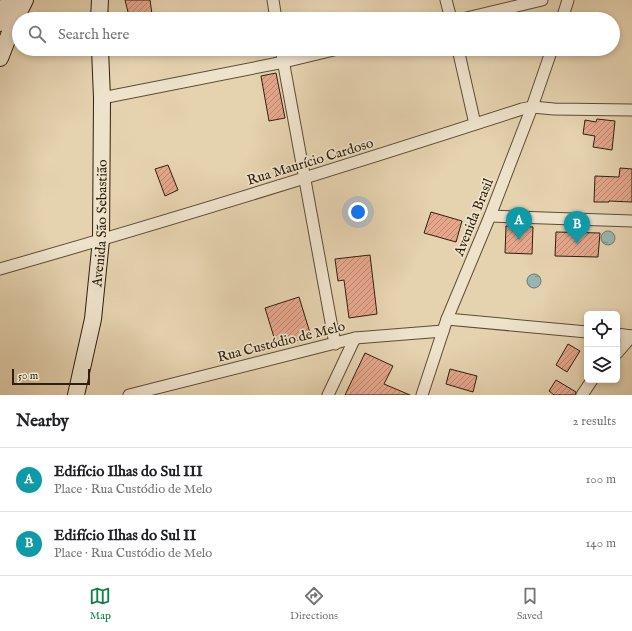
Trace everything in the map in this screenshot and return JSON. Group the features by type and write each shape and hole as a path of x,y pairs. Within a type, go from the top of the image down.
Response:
{"street":[{"path":"19,12 25,0"},
{"path":"97,12 100,0"},
{"path":"273,0 275,12"},
{"path":"446,0 449,12"},
{"path":"491,12 542,0"},
{"path":"564,12 568,0"},
{"path":"0,58 9,31 11,3"},
{"name":"Avenida São Sebastião","path":"76,395 93,318 101,240 102,98 100,56"},
{"path":"283,56 335,344"},
{"path":"102,98 309,56"},
{"path":"460,56 475,124"},
{"name":"Avenida Brasil","path":"422,395 447,319 490,216 532,107 550,56"},
{"name":"Rua Maurício Cardoso","path":"0,269 305,178 522,109 532,107 554,109 632,110"},
{"path":"490,216 632,221"},
{"path":"447,319 584,332"},
{"name":"Rua Custódio de Melo","path":"129,395 355,338 444,331"},
{"path":"620,334 632,336"},
{"path":"620,350 632,336"},
{"path":"328,395 355,338"},
{"path":"582,395 590,383"}],"water":[{"path":"608,231 613,233 615,238 613,243 608,245 603,243 601,238 603,233"},
{"path":"534,274 539,276 541,281 539,286 534,288 529,286 527,281 529,276"}],"building":[{"path":"125,0 150,0 152,12 128,12"},
{"path":"276,73 285,118 269,121 261,76"},
{"path":"597,119 615,121 612,150 593,147 595,136 583,134 585,120 596,122"},
{"path":"168,165 178,190 165,196 155,169"},
{"path":"620,168 632,169 632,202 594,202 595,176 619,177"},
{"path":"431,212 462,221 456,242 424,233"},
{"path":"506,226 533,227 532,254 505,253"},
{"path":"556,232 600,233 598,257 555,256"},
{"path":"370,255 377,314 349,318 344,280 338,281 335,259"},
{"path":"299,297 311,336 277,347 265,308"},
{"path":"568,344 580,351 567,372 556,365"},
{"path":"365,353 393,366 384,384 410,395 345,395"},
{"path":"450,369 477,376 473,392 446,384"},
{"path":"556,380 576,392 575,395 554,395 549,391"}],"place":[{"name":"Edifício Ilhas do Sul III","path":"519,240"},
{"name":"Edifício Ilhas do Sul II","path":"577,244"}]}
